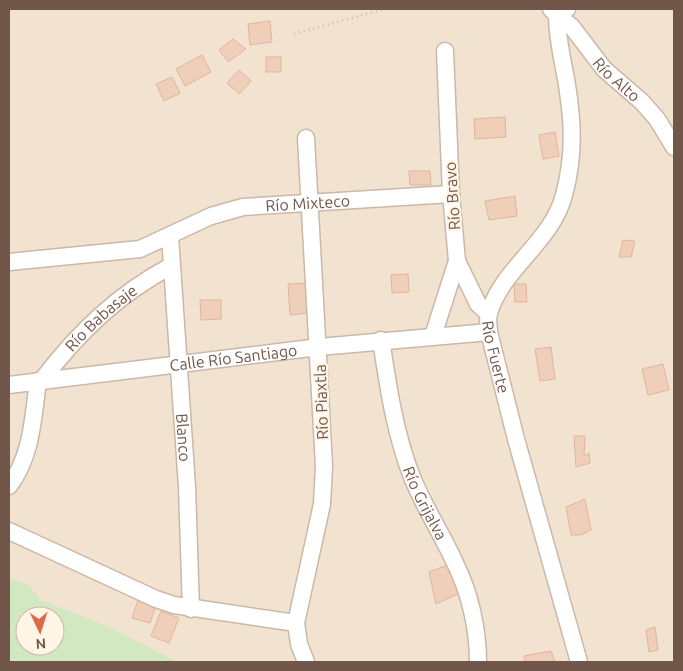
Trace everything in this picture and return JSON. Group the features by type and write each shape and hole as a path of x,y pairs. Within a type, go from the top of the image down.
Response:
{"street":[{"name":"Río Alto","path":"558,11 604,69 642,102 657,119 674,147"},
{"name":"Río Fuerte","path":"558,11 558,43 570,100 573,134 573,154 569,177 564,198 553,221 500,290 488,314 489,332 516,439 579,662"},
{"name":"Río Bravo","path":"432,336 457,261 451,194 445,51"},
{"name":"Río Piaxtla","path":"306,138 308,204 319,347 324,466 322,504 296,623 299,644 306,662"},
{"name":"Río Mixteco","path":"9,262 140,249 227,210 243,207 451,194"},
{"name":"Blanco","path":"170,236 187,487 192,609"},
{"path":"457,261 478,304 488,314"},
{"name":"Río Babasaje","path":"9,486 24,461 30,444 40,381 62,353 99,316 140,282 171,266"},
{"name":"Calle Río Santiago","path":"9,385 381,340 489,332"},
{"name":"Río Grijalva","path":"381,340 390,399 411,474 422,502 462,579 476,630 478,662"},
{"path":"9,531 156,599 192,609 296,623"}],"path":[{"path":"294,34 384,9"}],"shaded area":[{"path":"9,9 674,9 674,662 9,662"}],"green space":[{"path":"9,577 28,585 41,600 56,606 15,606 15,656 65,656 65,609 107,626 177,662 9,662"}],"building":[{"path":"270,21 272,42 250,45 248,24"},
{"path":"233,39 246,49 228,62 219,50"},
{"path":"202,55 211,72 185,86 176,69"},
{"path":"266,57 281,57 281,72 266,72"},
{"path":"239,70 251,81 239,94 227,83"},
{"path":"172,77 180,93 164,101 156,84"},
{"path":"505,117 506,137 475,139 474,119"},
{"path":"555,132 559,156 543,159 539,135"},
{"path":"409,171 430,171 431,185 410,185"},
{"path":"515,196 517,216 489,220 485,201"},
{"path":"623,240 635,241 631,257 619,257"},
{"path":"408,274 409,292 392,293 391,275"},
{"path":"308,283 310,313 290,315 288,284"},
{"path":"514,284 526,284 527,302 515,302"},
{"path":"200,300 221,300 221,319 201,320"},
{"path":"551,347 555,379 540,381 535,349"},
{"path":"663,364 669,390 648,395 642,369"},
{"path":"574,436 585,436 584,456 589,453 590,463 576,467"},
{"path":"585,499 591,530 581,535 571,535 566,507"},
{"path":"455,562 458,594 436,604 429,572"},
{"path":"138,600 156,606 150,623 132,618"},
{"path":"161,611 179,618 169,643 151,636"},
{"path":"655,627 658,650 649,652 646,630"},
{"path":"551,651 555,662 525,662 524,656"}]}
